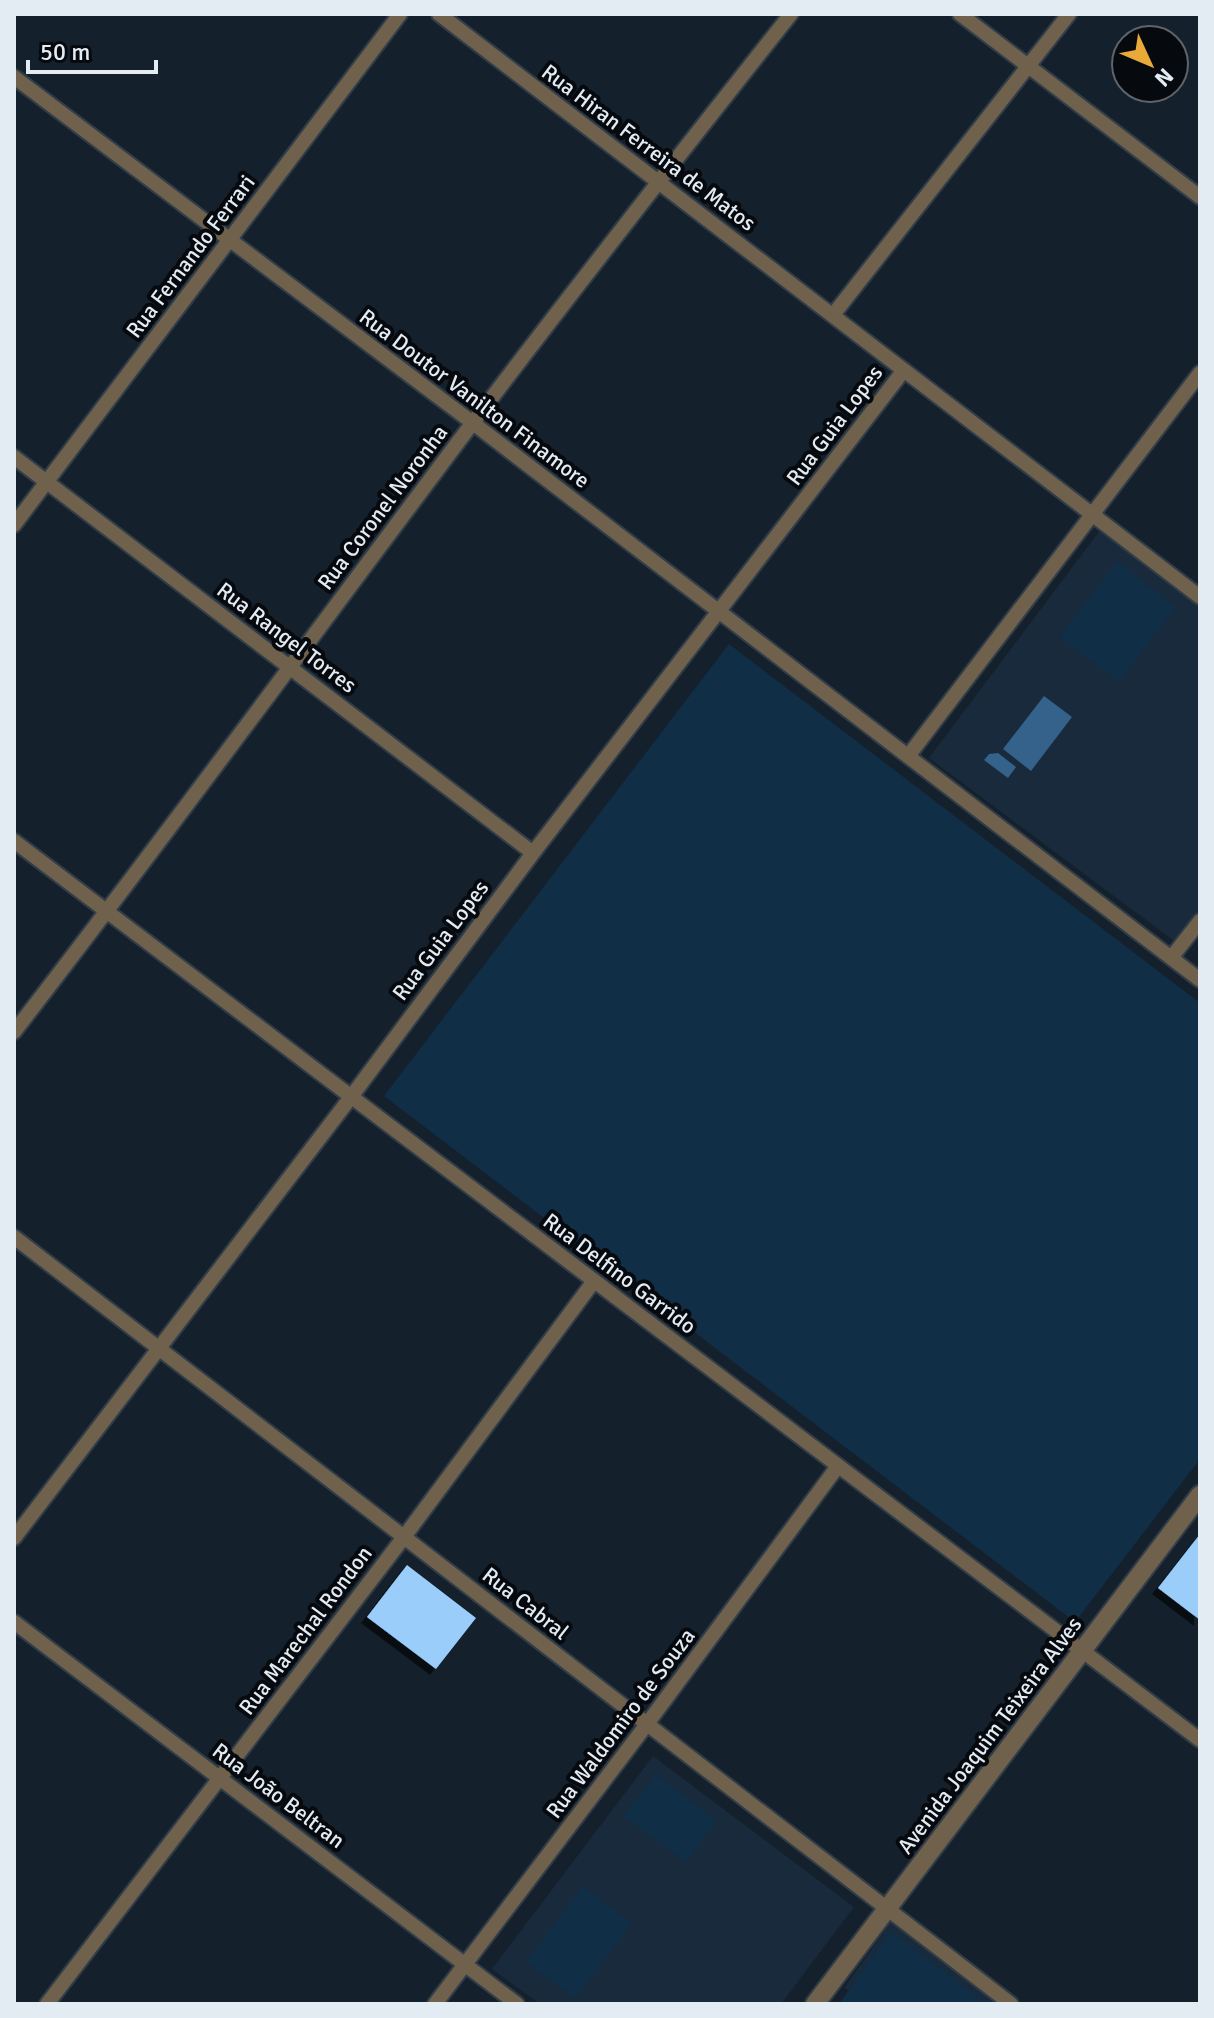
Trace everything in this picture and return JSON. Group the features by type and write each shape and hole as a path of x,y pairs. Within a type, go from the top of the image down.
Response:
{"street":[{"name":"Rua Fernando Ferrari","path":"14,525 400,14"},
{"name":"Rua Hiran Ferreira de Matos","path":"439,14 1200,597"},
{"name":"Rua Coronel Noronha","path":"14,1032 473,423 791,14"},
{"path":"960,14 1200,197"},
{"path":"833,315 1069,14"},
{"name":"Rua Doutor Vanilton Finamore","path":"14,77 473,423 1200,980"},
{"name":"Rua Guia Lopes","path":"14,1538 904,370"},
{"path":"909,755 1200,373"},
{"name":"Rua Rangel Torres","path":"14,457 533,853"},
{"name":"Rua Delfino Garrido","path":"14,841 1200,1740"},
{"path":"1171,958 1200,921"},
{"name":"Rua Cabral","path":"14,1237 1011,2004"},
{"name":"Rua Marechal Rondon","path":"47,2004 404,1537 594,1281"},
{"name":"Rua Waldomiro de Souza","path":"435,2004 838,1466"},
{"name":"Avenida Joaquim Teixeira Alves","path":"815,2004 1200,1495"},
{"name":"Rua João Beltran","path":"14,1622 517,2004"}],"shaded area":[{"path":"1101,529 1200,605 1200,911 1177,943 929,758"},
{"path":"1117,561 1176,607 1119,682 1059,637"},
{"path":"729,644 1200,1003 1200,1459 1075,1622 384,1096"},
{"path":"1044,696 1072,717 1031,771 1003,749"},
{"path":"998,753 1016,767 1008,778 984,760 989,754"},
{"path":"653,1756 854,1907 781,2004 540,2004 492,1969"},
{"path":"656,1774 717,1821 686,1862 623,1816"},
{"path":"583,1886 632,1923 575,1999 526,1962"},
{"path":"895,1916 1001,2004 863,1997 844,1988"},
{"path":"891,1931 987,2004 839,2004"}],"building":[{"path":"1200,1534 1200,1620 1158,1588"},
{"path":"407,1565 476,1618 436,1669 367,1617"}]}
